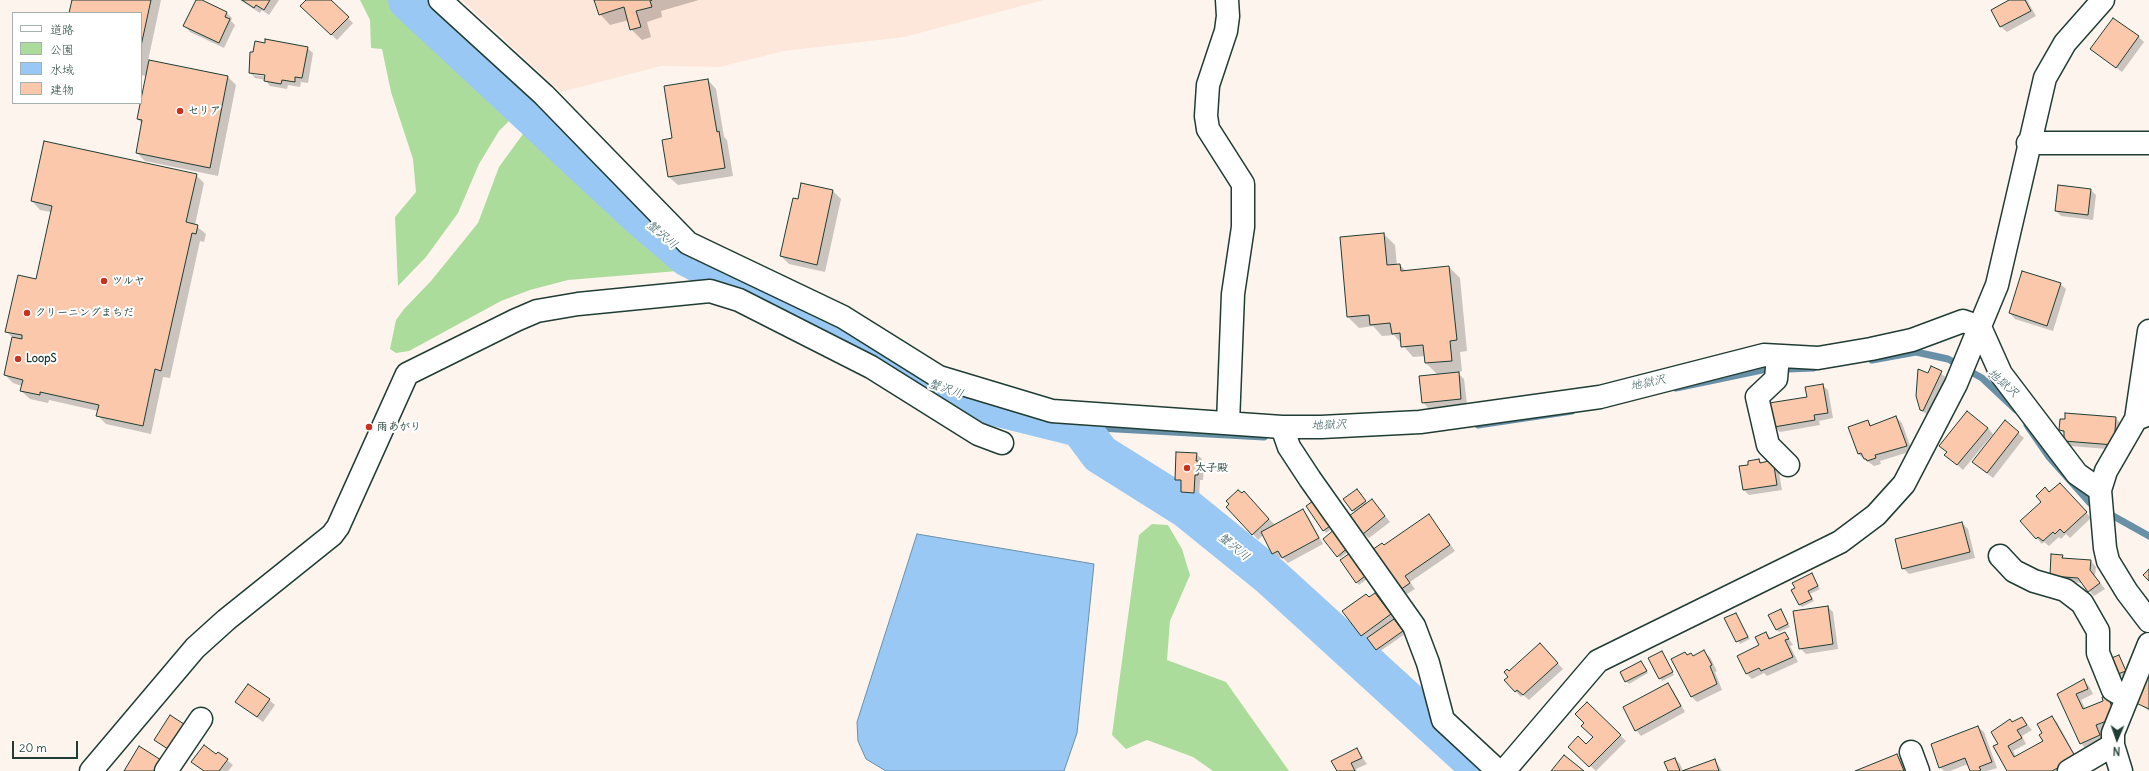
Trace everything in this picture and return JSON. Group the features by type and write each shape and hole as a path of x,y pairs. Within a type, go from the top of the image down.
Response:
{"street":[{"path":"440,0 544,96 688,243 843,318 939,377 1052,411 1228,423 1285,434 1321,427 1420,422 1600,397 1764,355 1818,358 1912,340 1963,321 1980,327 2001,374 2077,474 2101,502"},
{"path":"1227,0 1228,16 1226,31 1208,85 1206,116 1208,129 1243,184 1243,227 1233,294 1228,423"},
{"path":"1504,771 1598,661 1840,542 1876,515 1904,484 1956,384 1997,285 2028,143 2045,78 2064,43 2103,0"},
{"path":"2028,143 2149,143"},
{"path":"91,771 195,648 226,620 332,535 338,527 407,374 509,323 538,311 578,304 710,291 739,300 868,366 978,434 1002,443"},
{"path":"2149,331 2142,417 2106,470 2101,502 2108,561 2127,592 2149,621"},
{"path":"1778,356 1776,379 1757,397 1768,445 1788,465"},
{"path":"1285,434 1414,626 1428,663 1443,720 1498,771"},
{"path":"2000,556 2014,571 2034,581 2065,590 2082,603 2098,631 2098,653 2113,690 2127,698"},
{"path":"2122,771 2113,745 2113,732 2149,644"},
{"path":"166,771 201,719"},
{"path":"2069,771 2113,745"}],"shaded area":[{"path":"461,0 1044,0 904,37 784,51 719,67 661,66 561,92"}],"green space":[{"path":"360,0 393,0 516,114 499,131 479,164 458,213 426,257 398,286 395,217 416,192 413,159 391,92 382,49 371,48 370,20"},
{"path":"528,127 655,245 690,270 568,280 530,290 501,301 409,351 396,353 390,349 396,320 404,309 431,281 478,223 499,167"},
{"path":"1152,524 1168,525 1182,549 1190,575 1170,621 1167,660 1226,682 1289,771 1213,771 1193,757 1147,740 1126,749 1112,735 1139,535"}],"water":[{"path":"917,534 1094,564 1077,733 1064,771 886,771 866,759 858,741 857,722"}],"building":[{"path":"72,0 151,0 142,41 142,12 69,12"},
{"path":"196,0 202,0 227,12 225,17 230,19 219,43 183,26"},
{"path":"242,0 270,0 264,10 256,5 254,8"},
{"path":"306,0 331,0 349,17 331,35 300,6"},
{"path":"594,0 652,0 650,1 652,7 636,11 641,27 630,30 624,7 599,15"},
{"path":"2009,0 2025,0 2031,11 2000,27 1991,10"},
{"path":"2113,18 2139,36 2116,68 2090,49"},
{"path":"265,39 308,47 302,78 295,77 295,82 282,80 281,84 264,81 265,75 249,73 250,52 253,52 255,41 265,43"},
{"name":"セリア","path":"149,60 228,76 210,168 136,153 142,120 137,119 140,104 142,104 142,94"},
{"path":"708,79 725,168 668,177 662,140 672,138 664,86"},
{"path":"44,141 197,174 186,222 198,225 196,234 192,233 161,371 155,369 143,426 96,416 99,405 40,392 40,395 20,391 23,380 4,375 12,337 22,339 22,335 5,332 18,275 36,279 52,206 31,201"},
{"path":"801,183 833,190 817,265 780,256 793,198 798,199"},
{"path":"2058,185 2091,189 2088,215 2055,211"},
{"path":"1384,233 1387,265 1400,264 1401,271 1449,266 1457,340 1450,341 1452,361 1425,363 1423,345 1401,347 1400,333 1392,334 1390,323 1370,325 1369,315 1347,317 1340,237"},
{"path":"2022,271 2061,283 2047,326 2009,313"},
{"path":"1931,366 1942,371 1923,411 1920,410 1916,396 1918,369 1928,373"},
{"path":"1459,372 1461,399 1422,403 1419,376"},
{"path":"1823,384 1828,413 1814,415 1815,420 1774,427 1769,403 1807,397 1805,387"},
{"path":"1967,411 1988,428 1957,465 1944,455 1947,452 1939,446"},
{"path":"2065,413 2116,417 2114,445 2064,441 2064,431 2059,430 2060,419 2065,419"},
{"path":"1896,416 1907,446 1875,455 1876,458 1867,461 1861,453 1858,454 1848,427 1868,420 1870,426"},
{"path":"2005,420 2019,432 1987,473 1972,462"},
{"name":"太子殿","path":"1176,452 1197,453 1196,461 1199,461 1198,475 1195,475 1194,493 1181,492 1181,480 1175,480"},
{"path":"1759,459 1760,463 1773,460 1777,485 1743,490 1739,466 1748,465 1748,461"},
{"path":"2060,483 2087,512 2064,533 2060,529 2055,534 2053,532 2043,541 2038,537 2036,539 2020,521 2041,502 2036,496 2045,487 2049,492"},
{"path":"1357,489 1366,501 1352,511 1343,499"},
{"path":"1238,490 1242,493 1244,491 1269,519 1252,535 1226,507 1229,504 1226,501"},
{"path":"1316,499 1333,524 1323,531 1306,506"},
{"path":"1372,499 1385,516 1363,534 1349,516"},
{"path":"1303,509 1319,538 1282,558 1278,551 1272,554 1261,532"},
{"path":"1429,514 1450,545 1405,576 1410,583 1400,590 1372,550 1382,543 1384,545"},
{"path":"1962,522 1970,552 1902,569 1895,539"},
{"path":"1335,529 1350,546 1337,557 1323,539"},
{"path":"1353,551 1369,573 1356,583 1340,560"},
{"path":"2051,554 2063,555 2062,558 2091,560 2090,570 2100,583 2088,592 2078,578 2050,576"},
{"path":"2149,569 2149,581 2143,575"},
{"path":"1812,573 1818,586 1808,591 1812,599 1799,605 1791,590 1795,588 1792,583"},
{"path":"1375,593 1391,614 1361,636 1342,611 1366,594 1369,597"},
{"path":"1828,606 1833,644 1799,649 1793,611"},
{"path":"1781,609 1788,624 1776,630 1768,615"},
{"path":"1736,613 1748,637 1736,642 1724,618"},
{"path":"1394,619 1403,631 1376,650 1367,638"},
{"path":"1766,632 1769,639 1785,632 1789,639 1785,640 1793,657 1761,671 1759,668 1746,674 1737,656 1759,645 1755,637"},
{"path":"1540,643 1558,663 1523,695 1517,690 1515,692 1504,680 1508,677 1504,672 1507,669 1509,671"},
{"path":"1704,650 1712,665 1710,666 1717,684 1691,697 1671,659 1685,652 1687,655 1691,653 1693,656"},
{"path":"1662,651 1673,672 1659,679 1648,658"},
{"path":"2119,655 2126,671 2115,675 2109,659"},
{"path":"1641,661 1647,671 1625,682 1620,672"},
{"path":"2148,676 2149,677 2149,709 2136,703"},
{"path":"2084,679 2088,689 2076,694 2083,709 2103,701 2102,697 2107,695 2112,707 2109,720 2096,725 2100,735 2080,744 2057,694"},
{"path":"1668,683 1681,706 1635,731 1623,707"},
{"path":"248,684 270,699 257,717 235,702"},
{"path":"1587,702 1621,735 1589,767 1568,747 1578,736 1586,744 1593,737 1581,726 1584,723 1575,714"},
{"path":"170,715 187,726 171,751 154,740"},
{"path":"2052,716 2076,758 2052,771 2007,771 1993,746 1998,744 1991,732 2010,719 2012,722 2022,717 2027,725 2017,730 2022,738 2008,746 2014,757 2043,741 2039,735 2042,733 2037,724"},
{"path":"1978,726 1992,762 1979,767 1981,770 1979,771 1970,771 1965,758 1939,768 1931,744"},
{"path":"204,745 216,754 218,752 228,759 219,771 204,771 191,762"},
{"path":"139,746 161,760 154,771 124,771"},
{"path":"1357,748 1362,758 1351,763 1355,771 1337,771 1331,761"},
{"path":"1897,754 1904,771 1855,771"},
{"path":"1564,755 1584,771 1551,771"},
{"path":"1675,758 1680,771 1668,771 1664,762"},
{"path":"1715,759 1719,771 1682,771"}],"waterway":[{"name":"蟹沢川","path":"408,0 641,217 688,257 852,341 935,388 983,403 1080,427 1100,454 1186,508 1270,576 1474,762"},
{"name":"地獄沢","path":"1872,360 1916,352 1948,359 1982,378 2016,410"},
{"name":"地獄沢","path":"1676,388 1762,370 1814,368"},
{"name":"地獄沢","path":"1478,425 1572,411"},
{"name":"地獄沢","path":"2027,425 2049,457 2090,503 2149,536"},
{"name":"地獄沢","path":"1080,427 1264,437"}],"place":[{"name":"セリア","path":"180,111"},
{"name":"ツルヤ","path":"104,281"},
{"name":"クリーニングまちだ","path":"27,313"},
{"name":"LoopS","path":"18,359"},
{"name":"雨あがり","path":"369,427"},
{"name":"太子殿","path":"1187,468"}]}
